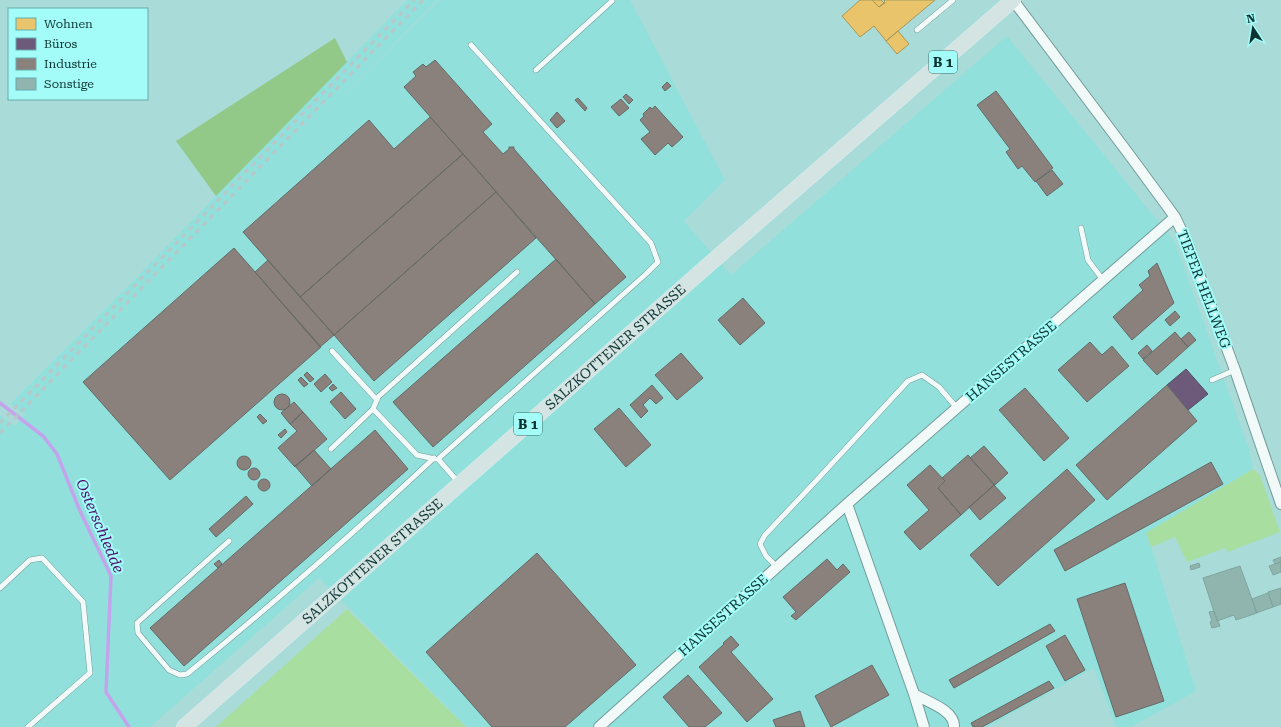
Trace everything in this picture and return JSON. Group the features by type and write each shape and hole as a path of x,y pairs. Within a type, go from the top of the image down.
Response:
{"main road":[{"name":"SALZKOTTENER STRASSE","path":"184,727 700,272 1013,0"}],"street":[{"name":"TIEFER HELLWEG","path":"1013,0 1175,217 1187,242 1235,370 1281,504"},
{"name":"HANSESTRASSE","path":"599,727 847,504 1175,217"},
{"path":"847,504 914,694 924,727"},
{"path":"914,694 945,710 951,716 954,727"}],"lane":[{"path":"917,30 953,0"},
{"path":"536,70 612,1"},
{"path":"229,541 137,623 138,633 151,650 169,670 180,675 187,674 236,634 361,526 658,262 651,243 471,45"},
{"path":"1081,228 1088,260 1103,280"},
{"path":"331,449 374,409 378,396 517,272"},
{"path":"332,351 376,400"},
{"path":"1212,380 1235,370"},
{"path":"777,567 766,556 760,544 764,535 908,381 922,375 939,387 957,408"},
{"path":"374,409 417,455 436,459 460,484"},
{"path":"0,588 30,560 42,558 83,602 90,673 28,727"}],"shaded area":[{"path":"407,0 437,0 306,134 439,0 630,0 725,180 684,221 731,275 1007,36 1175,242 1249,449 1253,469 1147,533 1196,691 1131,727 1116,727 1094,668 987,727 467,727 319,578 150,727 0,727 0,415 15,426 25,414 10,404 136,278"}],"green space":[{"path":"335,38 347,62 216,196 176,141"},
{"path":"1253,469 1260,475 1280,532 1228,552 1225,548 1187,562 1175,537 1151,547 1146,533"},
{"path":"347,609 466,727 216,727"}],"building: Wohnen":[{"path":"860,0 872,0 879,7 885,3 884,0 935,0 886,41 874,26 860,37 842,16"},
{"path":"872,0 881,0 884,3 879,7"},
{"path":"898,31 909,44 897,54 886,41"}],"building: Büros":[{"path":"1186,369 1208,394 1188,410 1167,385"}],"building: Industrie":[{"path":"435,60 492,124 483,132 503,154 509,149 509,147 514,147 514,149 626,277 595,304 404,87 416,76 413,72 423,64 426,67"},
{"path":"667,82 671,86 665,91 662,87"},
{"path":"996,91 1053,168 1035,182 1022,166 1018,169 1006,152 1010,149 977,105"},
{"path":"626,94 633,100 629,104 623,97"},
{"path":"578,98 587,108 585,111 575,100"},
{"path":"621,99 629,108 619,116 611,107"},
{"path":"655,106 683,137 672,147 668,143 655,155 641,139 650,132 640,120 644,116 643,114 650,107 652,109"},
{"path":"557,112 565,121 557,128 550,120"},
{"path":"430,117 463,154 300,297 243,232 369,120 394,149"},
{"path":"463,154 496,192 334,335 300,297"},
{"path":"1052,170 1063,184 1047,196 1036,181"},
{"path":"496,192 536,238 374,381 334,335"},
{"path":"234,248 321,347 170,480 83,382"},
{"path":"556,259 595,304 433,447 393,402"},
{"path":"268,260 334,335 320,347 255,272"},
{"path":"1157,263 1174,303 1132,340 1113,317 1143,290 1139,285 1150,276 1148,271"},
{"path":"743,298 765,323 740,345 718,320"},
{"path":"1175,311 1180,317 1170,326 1165,320"},
{"path":"1175,332 1188,347 1157,375 1143,360"},
{"path":"1189,332 1196,340 1188,347 1181,339"},
{"path":"1090,342 1102,355 1112,346 1129,366 1087,402 1058,370"},
{"path":"1147,345 1152,351 1143,359 1138,353"},
{"path":"681,353 703,378 677,400 655,375"},
{"path":"307,372 314,379 310,382 304,375"},
{"path":"325,374 332,382 321,392 314,384"},
{"path":"301,377 308,384 304,387 298,380"},
{"path":"333,384 337,388 332,391 329,388"},
{"path":"652,385 663,398 656,404 650,398 643,405 648,411 641,418 630,405"},
{"path":"1167,385 1197,421 1107,500 1076,465"},
{"path":"1025,388 1069,438 1044,461 999,410"},
{"path":"341,392 356,409 345,419 330,402"},
{"path":"279,394 285,394 290,399 288,408 285,410 279,410 274,405 274,399"},
{"path":"294,402 303,412 290,424 281,413"},
{"path":"619,408 651,445 626,467 594,429"},
{"path":"303,412 327,439 295,467 278,448 297,431 290,424"},
{"path":"260,414 267,421 263,424 257,417"},
{"path":"285,429 287,432 281,438 278,435"},
{"path":"375,430 408,469 184,666 150,628"},
{"path":"984,446 1008,473 995,485 970,458"},
{"path":"314,450 331,469 312,486 295,466"},
{"path":"968,455 994,485 961,515 938,488 945,481 942,478"},
{"path":"244,456 249,458 251,463 249,468 244,470 239,468 237,463 239,458"},
{"path":"1211,462 1223,484 1065,571 1054,550"},
{"path":"930,465 945,481 938,488 961,515 920,550 904,532 929,510 907,485"},
{"path":"252,468 256,468 260,474 256,480 252,480 248,476 248,472"},
{"path":"1067,469 1095,500 998,586 970,555"},
{"path":"262,479 266,479 270,485 266,491 262,491 258,487 258,483"},
{"path":"994,485 1006,498 980,520 969,507"},
{"path":"246,496 253,504 216,537 209,529"},
{"path":"537,553 636,665 565,727 492,727 426,652"},
{"path":"827,559 837,570 843,564 850,572 796,620 791,616 796,612 783,597"},
{"path":"219,560 222,564 218,568 214,564"},
{"path":"1125,583 1164,701 1116,717 1077,599"},
{"path":"1050,624 1055,631 954,688 949,680"},
{"path":"1065,635 1085,670 1065,681 1046,646"},
{"path":"731,636 739,645 731,652 773,699 747,722 699,667"},
{"path":"872,665 889,695 831,727 815,696"},
{"path":"688,675 722,713 705,727 689,727 663,697"},
{"path":"1049,681 1054,688 982,727 973,727 971,723"},
{"path":"800,711 805,727 776,727 773,720"}],"building: Sonstige":[{"path":"1281,557 1281,562 1275,564 1273,560"},
{"path":"1281,562 1281,572 1273,575 1269,566"},
{"path":"1199,563 1200,567 1191,570 1190,566"},
{"path":"1240,566 1257,613 1236,620 1234,615 1217,621 1203,578"},
{"path":"1281,588 1281,604 1273,607 1268,592"},
{"path":"1268,593 1273,607 1256,613 1252,599"},
{"path":"1214,611 1220,626 1212,628 1210,622 1212,621 1209,612"}],"waterway":[{"name":"Osterschledde","path":"0,403 43,436 57,454 80,511 111,576 106,692 129,727"}],"railway":[{"path":"0,423 414,0"},
{"path":"0,433 423,0"}]}
